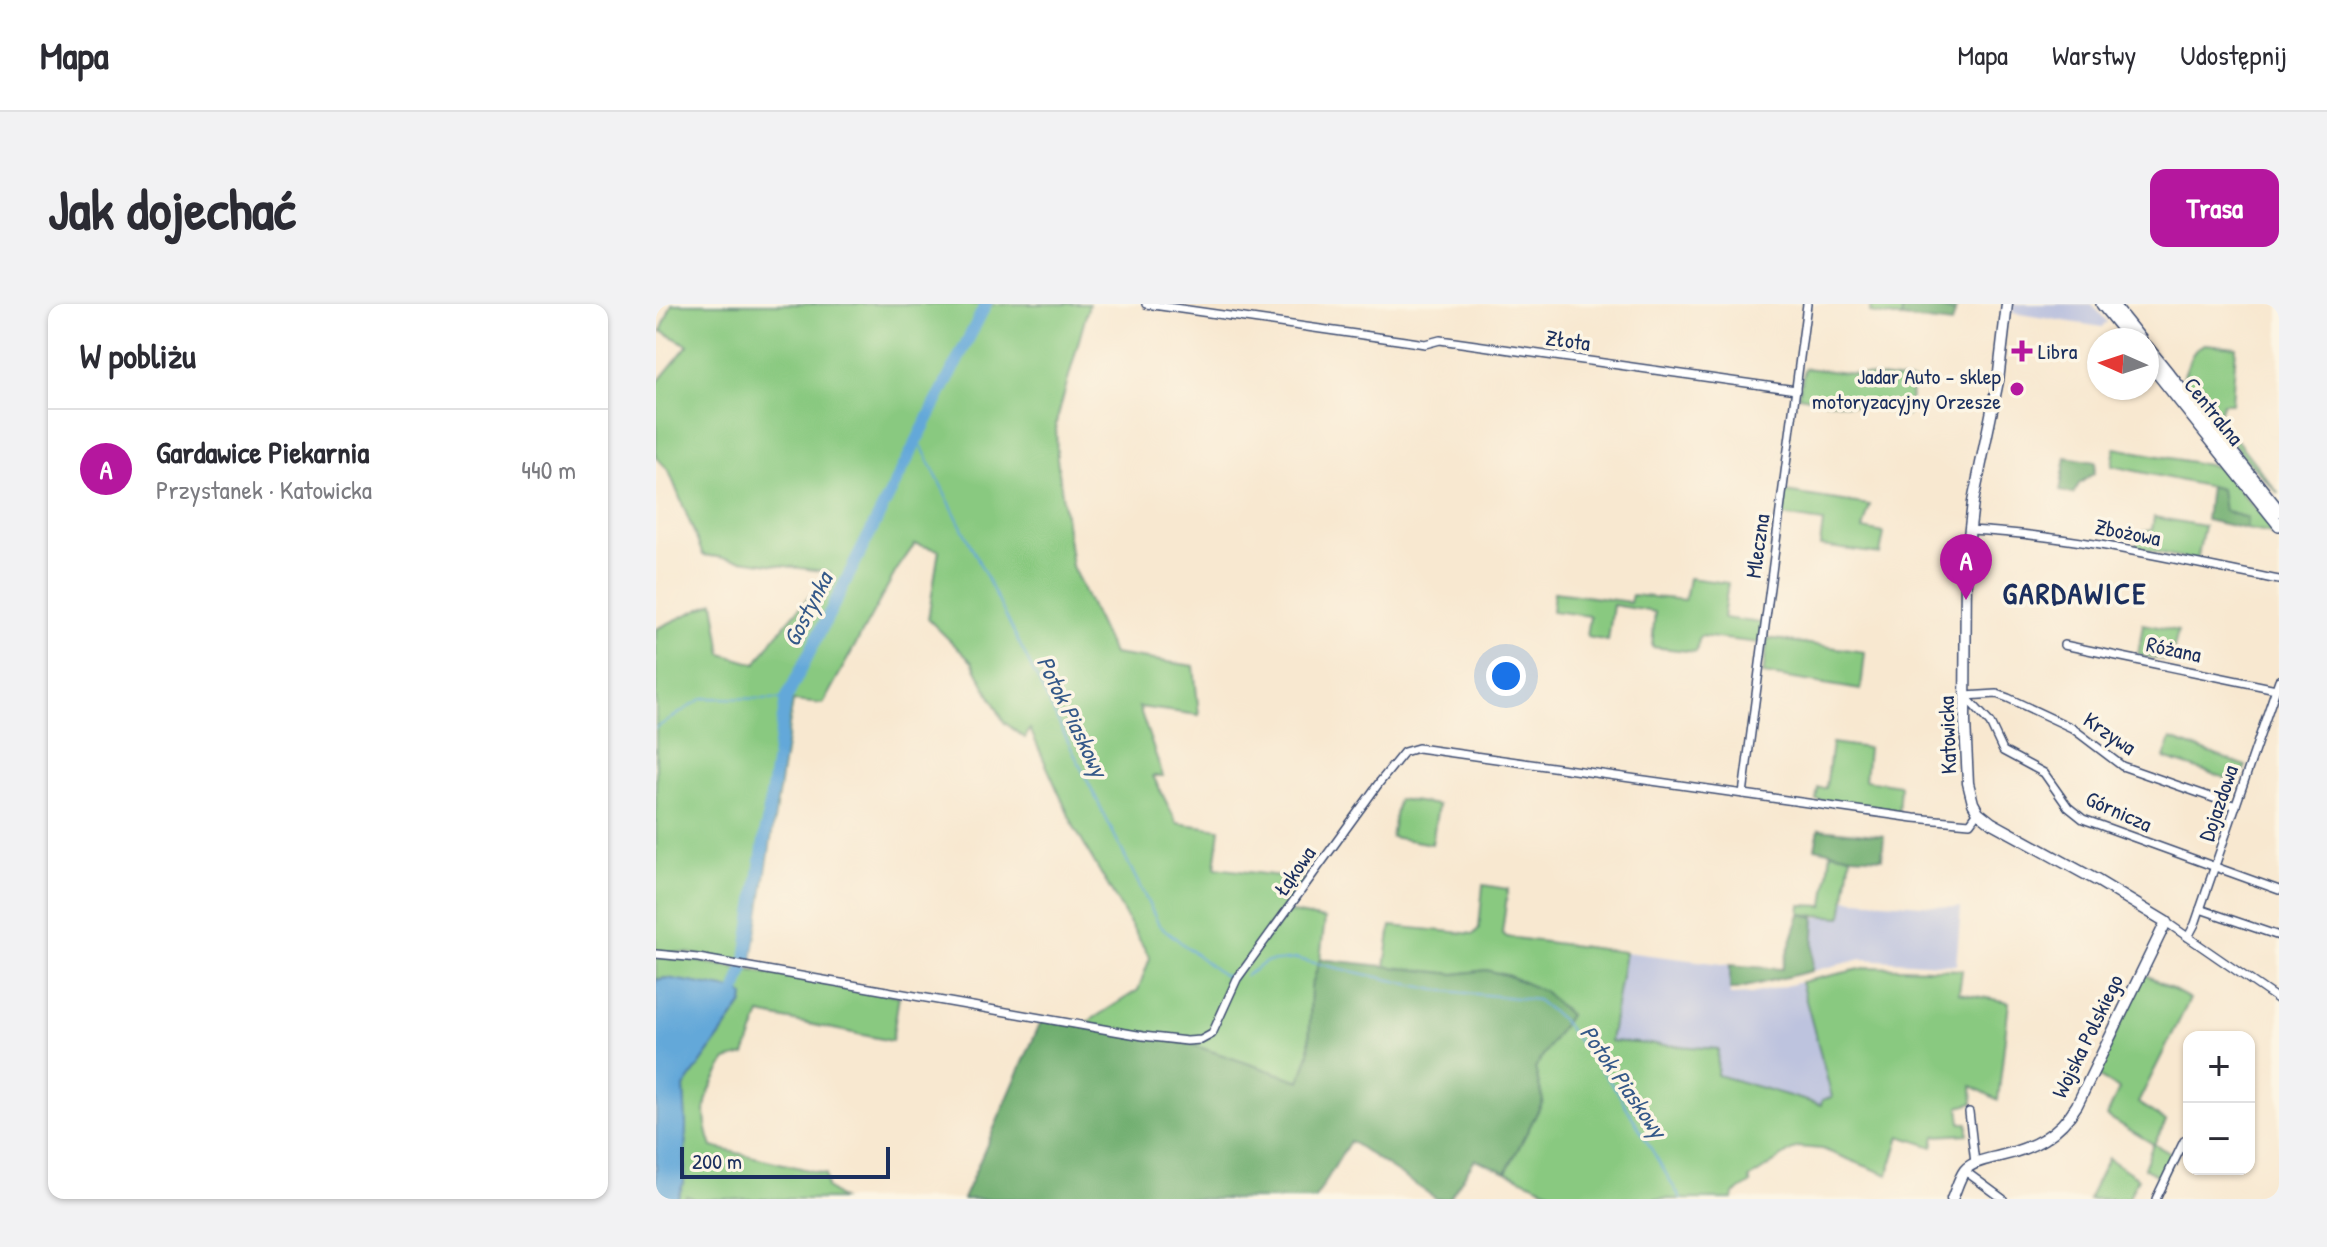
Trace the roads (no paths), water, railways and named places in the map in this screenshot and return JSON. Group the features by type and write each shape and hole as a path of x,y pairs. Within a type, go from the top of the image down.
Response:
{"main road":[{"path":"2102,304 2121,328"},
{"path":"2112,304 2131,328"},
{"name":"Centralna","path":"2159,362 2279,511"},
{"name":"Centralna","path":"2159,375 2279,525"}],"street":[{"name":"Złota","path":"1146,304 1425,344 1440,340 1796,390"},
{"name":"Mleczna","path":"1743,794 1807,304"},
{"name":"Katowicka","path":"1978,812 1968,783 1965,696 1969,530 1998,381 2007,304"},
{"name":"Zbożowa","path":"1969,530 2078,541 2279,580"},
{"name":"Różana","path":"2064,645 2276,689"},
{"name":"Dojazdowa","path":"2188,937 2279,680"},
{"name":"Krzywa","path":"1965,696 1997,694 2008,698 2072,728 2122,766 2236,806"},
{"name":"Górnicza","path":"1965,696 1990,723 2003,751 2044,773 2075,813 2098,826 2279,890"},
{"name":"Łąkowa","path":"656,954 698,958 1143,1036 1201,1040 1212,1034 1237,979 1404,752 1418,748 1948,822 1970,823 1978,812"},
{"path":"1978,812 1992,823 2166,922 2279,1000"},
{"path":"2200,909 2279,936"},
{"name":"Wojska Polskiego","path":"1952,1199 1965,1171 1975,1163 2031,1147 2066,1121 2166,922"},
{"path":"1969,1112 1975,1163"},
{"path":"2156,1199 2183,1143"},
{"path":"1965,1171 2003,1199"}],"water":[{"path":"667,978 736,990 744,996 743,1003 684,1087 684,1182 677,1199 656,1199 656,980"}],"waterway":[{"name":"Gostynka","path":"746,959 786,699 986,304"},
{"name":"Potok Piaskowy","path":"918,439 1159,925 1222,975 1234,978"},
{"path":"656,728 703,698 786,699"},
{"name":"Potok Piaskowy","path":"1245,976 1266,962 1297,959 1436,990 1537,1000 1561,1019 1617,1091 1681,1199"},
{"name":"Gostynka","path":"736,990 743,970"}],"place":[{"name":"Libra","path":"2022,351"},
{"name":"Jadar Auto - sklep motoryzacyjny Orzesze","path":"2017,389"},
{"name":"Gardawice Piekarnia","path":"1966,600"}],"district":[{"name":"GARDAWICE","path":"2075,593"}]}
